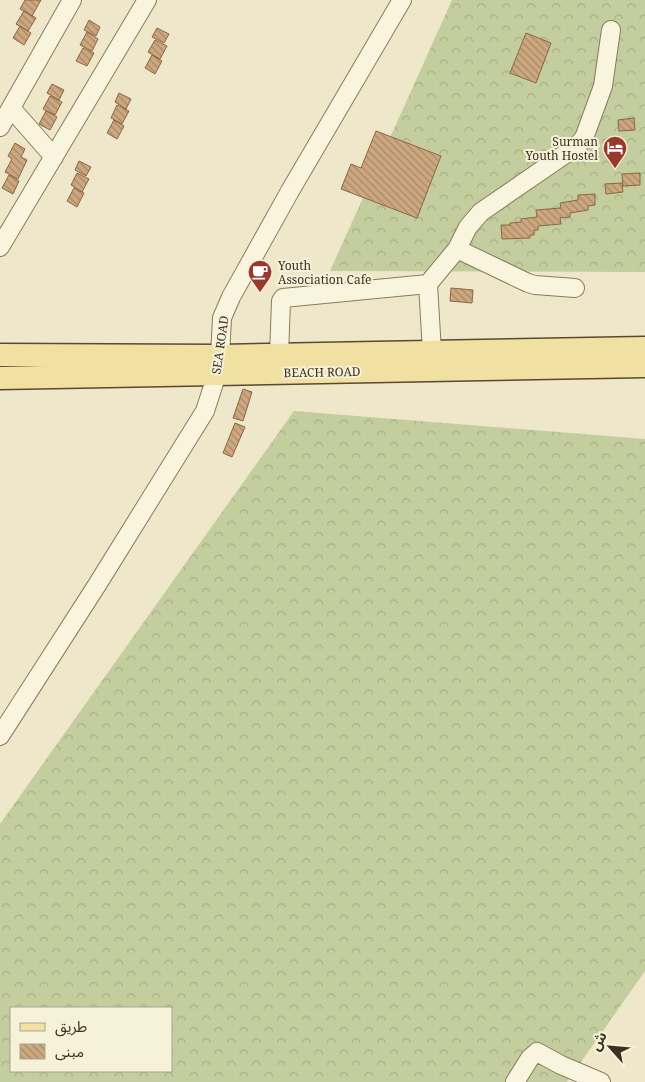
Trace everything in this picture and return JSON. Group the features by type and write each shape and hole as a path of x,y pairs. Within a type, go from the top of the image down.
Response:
{"main road":[{"name":"BEACH ROAD","path":"0,378 219,365 279,355 645,348"},
{"name":"BEACH ROAD","path":"0,355 219,365 645,366"}],"street":[{"path":"0,127 72,0"},
{"path":"0,247 147,0"},
{"name":"SEA ROAD","path":"0,736 205,411 219,365 222,318 231,296 290,190 402,0"},
{"path":"432,352 428,284 458,249 468,227 481,212 577,146 584,138 603,86 611,30"},
{"path":"11,108 54,157"},
{"path":"458,249 528,283 574,288"},
{"path":"279,355 281,301 284,297 428,284"},
{"path":"515,1082 530,1058 537,1052 561,1065 601,1082"}],"green space":[{"path":"452,0 645,0 645,272 330,271"},
{"path":"294,411 645,439 645,971 567,1082 0,1082 0,824"}],"building":[{"path":"25,0 41,0 32,16 20,9"},
{"path":"24,11 36,18 28,31 16,24"},
{"path":"89,20 100,27 96,36 84,30"},
{"path":"20,26 31,33 24,45 13,38"},
{"path":"157,28 169,34 164,43 152,37"},
{"path":"87,32 98,39 92,51 80,45"},
{"path":"526,33 551,43 536,83 510,73"},
{"path":"155,40 167,46 160,59 148,52"},
{"path":"83,48 94,53 87,66 76,61"},
{"path":"152,55 162,61 155,74 145,68"},
{"path":"52,84 64,90 59,100 47,93"},
{"path":"119,93 131,99 126,109 115,102"},
{"path":"50,96 62,102 55,115 43,109"},
{"path":"117,105 129,111 122,124 111,118"},
{"path":"46,111 57,117 50,130 39,124"},
{"path":"634,118 635,130 619,131 618,120"},
{"path":"114,120 124,126 117,139 107,133"},
{"path":"376,131 441,156 417,218 341,189 351,164 361,168"},
{"path":"15,143 25,149 21,157 27,160 18,179 5,172 12,159 8,156"},
{"path":"79,161 91,167 86,176 75,170"},
{"path":"77,173 89,179 82,192 71,185"},
{"path":"640,173 640,185 623,186 622,174"},
{"path":"9,175 19,181 13,194 2,188"},
{"path":"622,183 623,192 606,194 605,184"},
{"path":"74,188 84,193 77,207 67,201"},
{"path":"595,194 595,205 588,206 588,210 570,213 570,217 560,218 561,224 538,226 538,230 534,230 534,235 530,235 530,238 502,239 501,225 510,225 510,223 521,222 521,219 537,217 536,210 561,208 560,203 578,200 578,195"},
{"path":"451,288 473,290 472,303 450,301"},
{"path":"243,389 252,392 243,421 233,418"},
{"path":"235,423 245,427 232,457 223,453"}],"place":[{"name":"Surman Youth Hostel","path":"615,169"},
{"name":"Youth Association Cafe","path":"260,293"}]}
